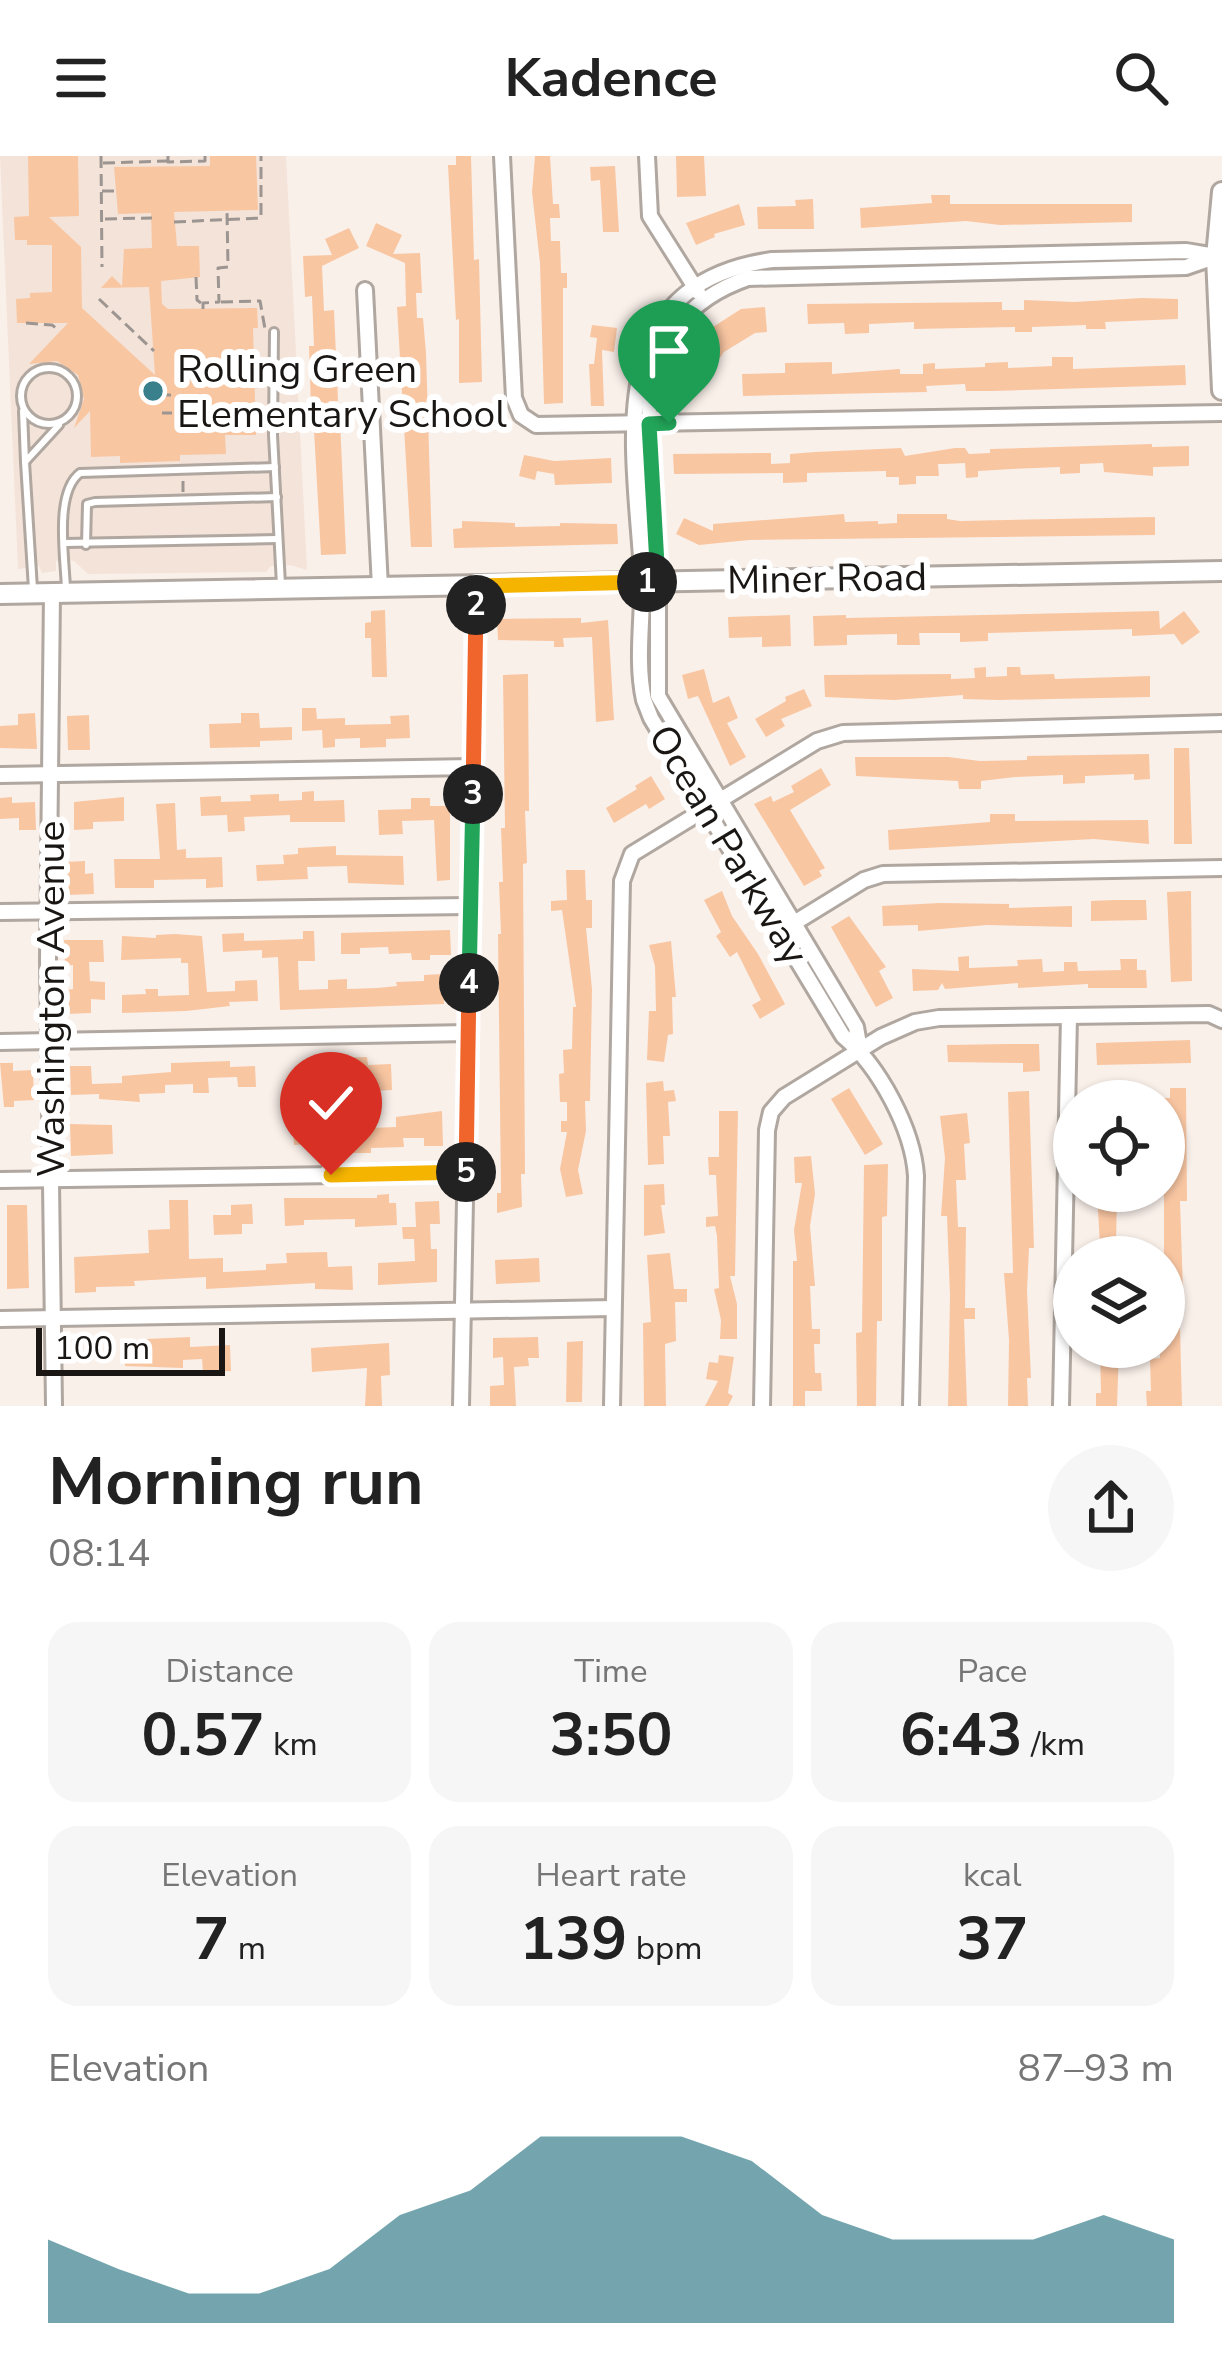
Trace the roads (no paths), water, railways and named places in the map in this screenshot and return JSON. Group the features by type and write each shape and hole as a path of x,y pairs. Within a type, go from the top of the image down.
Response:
{"street":[{"path":"502,156 514,398 521,415 536,425 1222,413"},
{"path":"647,156 650,216 699,293"},
{"path":"1222,193 1222,390"},
{"name":"Ocean Parkway","path":"911,1406 914,1150 905,1125 860,1050 856,1027 786,927 712,804 651,718 644,700 650,582 638,374 664,315 745,264 772,260 979,263 1186,250 1219,257"},
{"path":"365,290 380,587"},
{"name":"Miner Road","path":"0,594 1222,572"},
{"path":"461,1406 477,586"},
{"name":"Washington Avenue","path":"51,593 49,1041 54,1406"},
{"path":"612,1406 623,872 639,848 817,741 843,733 1222,723"},
{"path":"0,775 473,767"},
{"path":"786,927 864,880 883,874 1222,868"},
{"path":"0,912 470,906"},
{"path":"761,1406 768,1121 784,1097 902,1027 926,1020 1209,1014 1222,1020"},
{"path":"1061,1406 1069,1016"},
{"path":"0,1042 468,1034"},
{"path":"0,1180 466,1174"},
{"path":"0,1319 614,1308"}],"lane":[{"path":"270,331 281,589"},
{"path":"25,462 76,403 77,393 61,370 41,368 21,388 25,462 51,593"},
{"path":"23,407 40,423 65,418"},
{"path":"51,593 65,543 64,495 80,473 275,467"},
{"path":"86,545 85,511 87,504 95,502 278,497"},
{"path":"65,543 278,539"}],"place":[{"name":"Rolling Green Elementary School","path":"153,391"}]}
